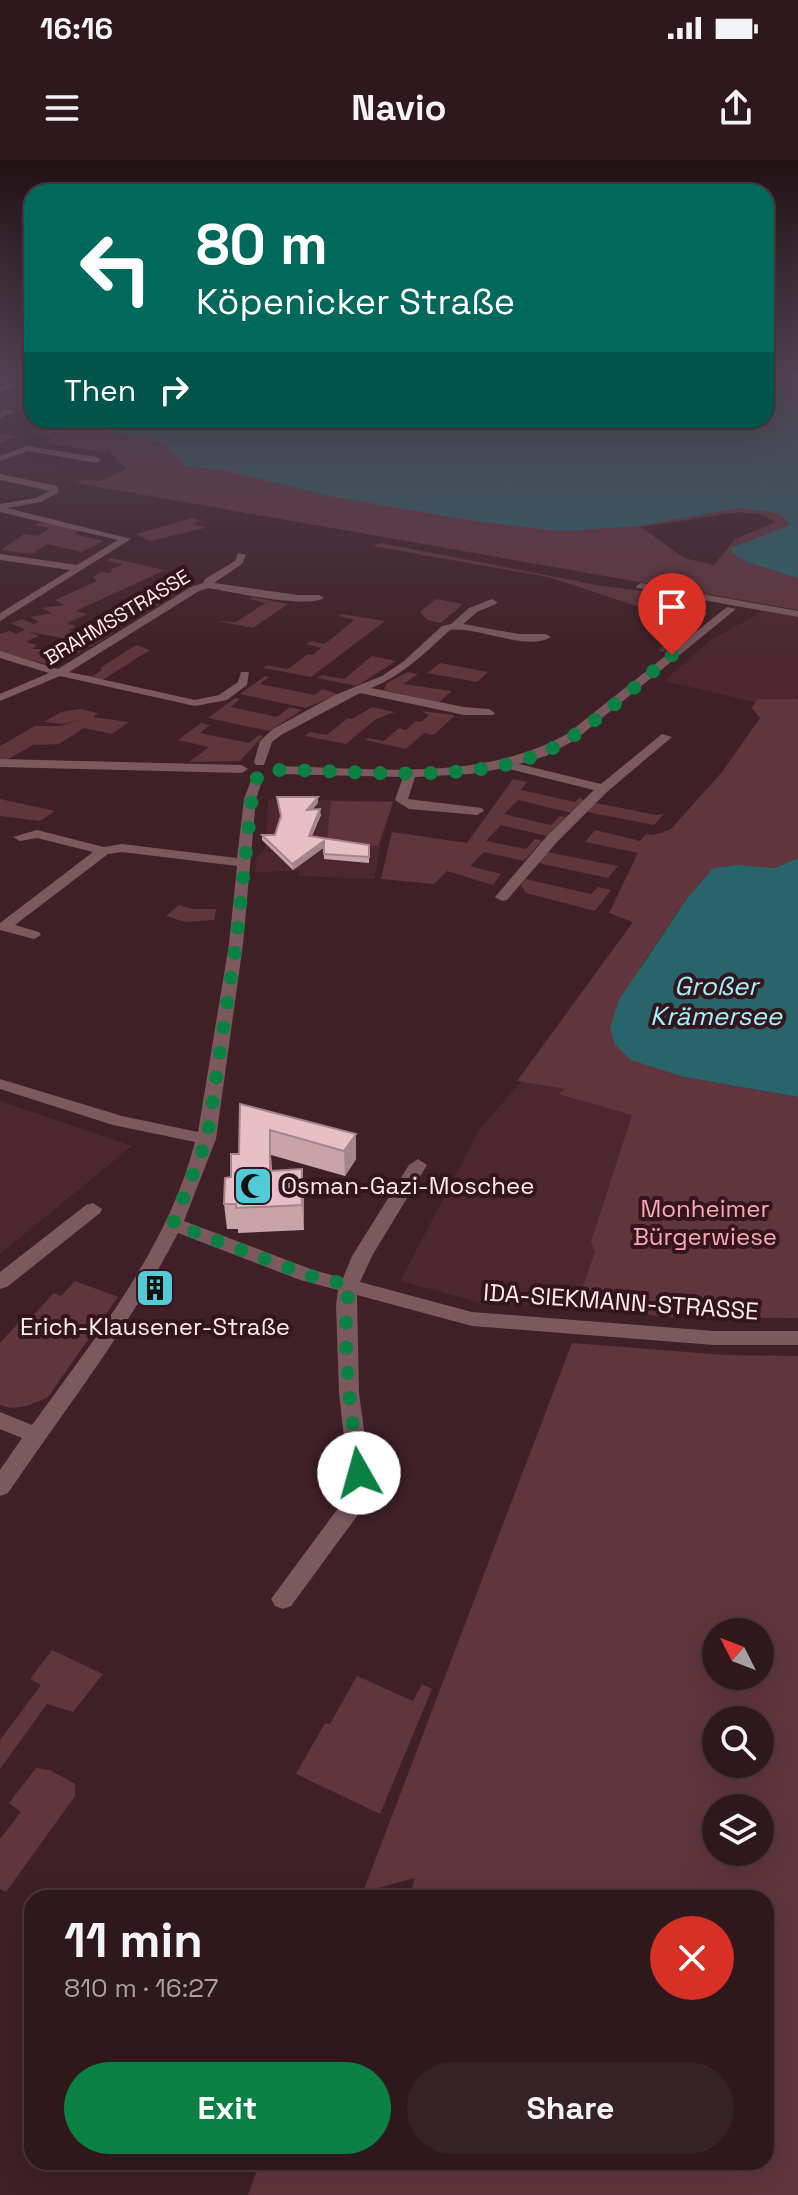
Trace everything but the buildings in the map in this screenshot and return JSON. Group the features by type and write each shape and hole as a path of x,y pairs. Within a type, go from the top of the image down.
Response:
{"street":[{"path":"0,477 54,488 55,492 38,500 0,508"},
{"path":"0,508 126,539 0,618"},
{"name":"BRAHMSSTRASSE","path":"0,698 59,673 195,589 208,585 209,581 239,562 241,555"},
{"path":"0,557 77,568"},
{"path":"208,585 298,598 319,598"},
{"path":"641,586 798,614"},
{"path":"455,626 473,610 492,602"},
{"path":"258,770 270,777 279,770 463,771 508,765 542,754 563,743 731,609"},
{"path":"0,1487 127,1304 173,1224 207,1139 236,944 250,799 266,741 339,697 363,690 408,663 446,628 455,626 519,637 546,637"},
{"path":"0,654 59,673 195,703 223,698 243,683 245,674"},
{"path":"363,690 464,711 489,713"},
{"path":"502,897 552,839 603,788 666,737"},
{"path":"0,763 242,769 246,775 258,770"},
{"path":"508,765 603,788"},
{"path":"411,771 401,800 409,805 477,811"},
{"path":"20,837 37,834 104,851 122,848 243,863"},
{"path":"34,935 4,927 104,851"},
{"path":"0,1084 119,1121 207,1139"},
{"path":"283,1599 349,1510 359,1473 349,1393 346,1305 349,1285 362,1256 418,1165"},
{"path":"0,1282 93,1209"},
{"name":"IDA-SIEKMANN-STRASSE","path":"173,1224 307,1275 472,1319 714,1338 798,1338"},
{"path":"0,1420 35,1435"}],"shaded area":[{"path":"767,609 798,614 798,696 788,710 664,681 709,641"},
{"path":"268,799 394,801 381,841 374,879 299,876 299,871 255,872 257,856 265,849"},
{"path":"522,1081 651,1103 576,1305 489,1305 400,1281 481,1127"},
{"path":"0,1101 132,1146 0,1254"}],"green space":[{"path":"122,471 798,471 798,610 76,483 85,479 101,481","holes":["738,512 760,514 775,522 734,540 714,565 684,558 641,527"]},
{"path":"192,518 200,520 194,524 205,528 150,541 136,534"},
{"path":"43,521 82,529 74,534 104,541 81,552 47,544 31,554 1,550 24,534 38,536 50,528 35,525"},
{"path":"381,543 602,586 693,597 707,614 664,652 658,651 684,626 682,621 548,577 372,546"},
{"path":"111,558 165,570 76,611 88,614 67,623 76,626 69,631 77,632 84,628 100,631 86,637 96,640 118,630 90,647 73,640 29,632 39,636 26,642 37,645 32,649 51,649 45,653 50,656 86,649 54,666 0,652 0,634 9,631 16,634 25,630 11,623 22,619 33,624 39,622 30,617 52,613 42,608 64,605 55,600 97,581 93,577 101,572 109,573 112,571 109,570 123,564 106,561"},
{"path":"175,584 189,586 142,615 125,611"},
{"path":"250,599 288,604 253,628 217,621 236,622 265,603"},
{"path":"436,599 463,604 441,623 427,620 420,612"},
{"path":"339,616 385,621 311,677 263,668 267,665 288,669 308,654 313,655 321,648 306,644 311,641 325,644 354,620"},
{"path":"136,645 150,650 101,681 76,674 93,676"},
{"path":"372,656 396,661 357,686 317,678 322,675 344,679"},
{"path":"440,663 488,672 477,682 427,673"},
{"path":"408,672 418,674 403,684 452,691 439,702 384,690 387,683"},
{"path":"265,676 269,677 260,684 315,695 322,689 338,694 306,708 240,694"},
{"path":"235,698 240,699 231,707 277,717 290,707 302,710 269,731 208,718"},
{"name":"Monheimer Bürgerwiese","path":"757,699 798,699 798,858 774,868 725,866 686,900 640,968 684,1077 798,1097 798,1318 666,1317 576,1305 595,1252 591,1242 632,1115 558,1094 566,1089 517,1081 633,922 609,913 638,853 585,842 595,830 640,841 646,834 670,830 722,772 760,718 752,708"},
{"path":"372,707 395,712 376,719 346,744 305,736 310,732 327,735 348,718 352,719"},
{"path":"80,709 98,713 93,717 129,722 112,734 84,728 59,744 33,745 8,759 0,759 0,746 35,726 60,726 82,719 63,724 44,722 61,712"},
{"path":"421,711 455,715 434,735 424,733 406,749 365,740 384,741 399,728 406,730 429,715"},
{"path":"201,723 210,725 200,733 249,743 259,735 263,736 240,761 189,762 209,747 178,740"},
{"path":"513,779 527,782 521,790 575,802 579,798 584,800 571,813 518,800 504,814 551,825 560,816 566,817 547,836 501,825 486,841 526,849 535,839 542,841 524,861 484,852 470,866 501,874 493,885 447,871 434,884 381,879 392,832 467,843"},
{"path":"0,799 55,811 40,821 0,816"},
{"path":"331,801 393,802 378,846 327,839"},
{"path":"596,803 664,814 654,825 587,812"},
{"path":"547,852 618,866 608,878 538,863"},
{"path":"525,879 591,894 598,887 611,890 595,911 526,893 521,885"},
{"path":"179,905 193,909 216,909 214,920 185,922 166,916"},
{"path":"75,1281 118,1297 48,1397 18,1407 0,1405 0,1343 20,1321 26,1323 54,1293 61,1296"},
{"path":"572,1343 725,1355 798,1356 798,2195 248,2195 257,2170 774,2170 774,1890 411,1890 415,1878 364,1890"},
{"path":"52,1650 103,1674 73,1712 47,1704 0,1769 0,1740 41,1685 30,1679"},
{"path":"357,1676 413,1701 422,1684 432,1689 380,1814 296,1774 325,1723 330,1724"},
{"path":"36,1768 50,1770 75,1784 75,1796 6,1892 0,1889 0,1839 21,1812 9,1803"}],"water":[{"path":"227,471 798,471 798,578 747,562 732,553 731,548 786,527 789,522 778,513 738,508 639,526 560,531 481,522 329,496"},
{"name":"Großer Krämersee","path":"798,858 798,1097 684,1077 631,1060 615,1045 610,1028 619,1000 686,900 713,868 738,865 774,868"}],"place":[{"name":"Osman-Gazi-Moschee","path":"253,1186"},
{"name":"Erich-Klausener-Straße","path":"155,1288"}],"route":[{"path":"359,1473 349,1393 346,1305 349,1285 307,1275 173,1224 207,1139 236,944 253,787 257,778 270,777 279,770 437,772 508,765 563,743 672,655"}]}
